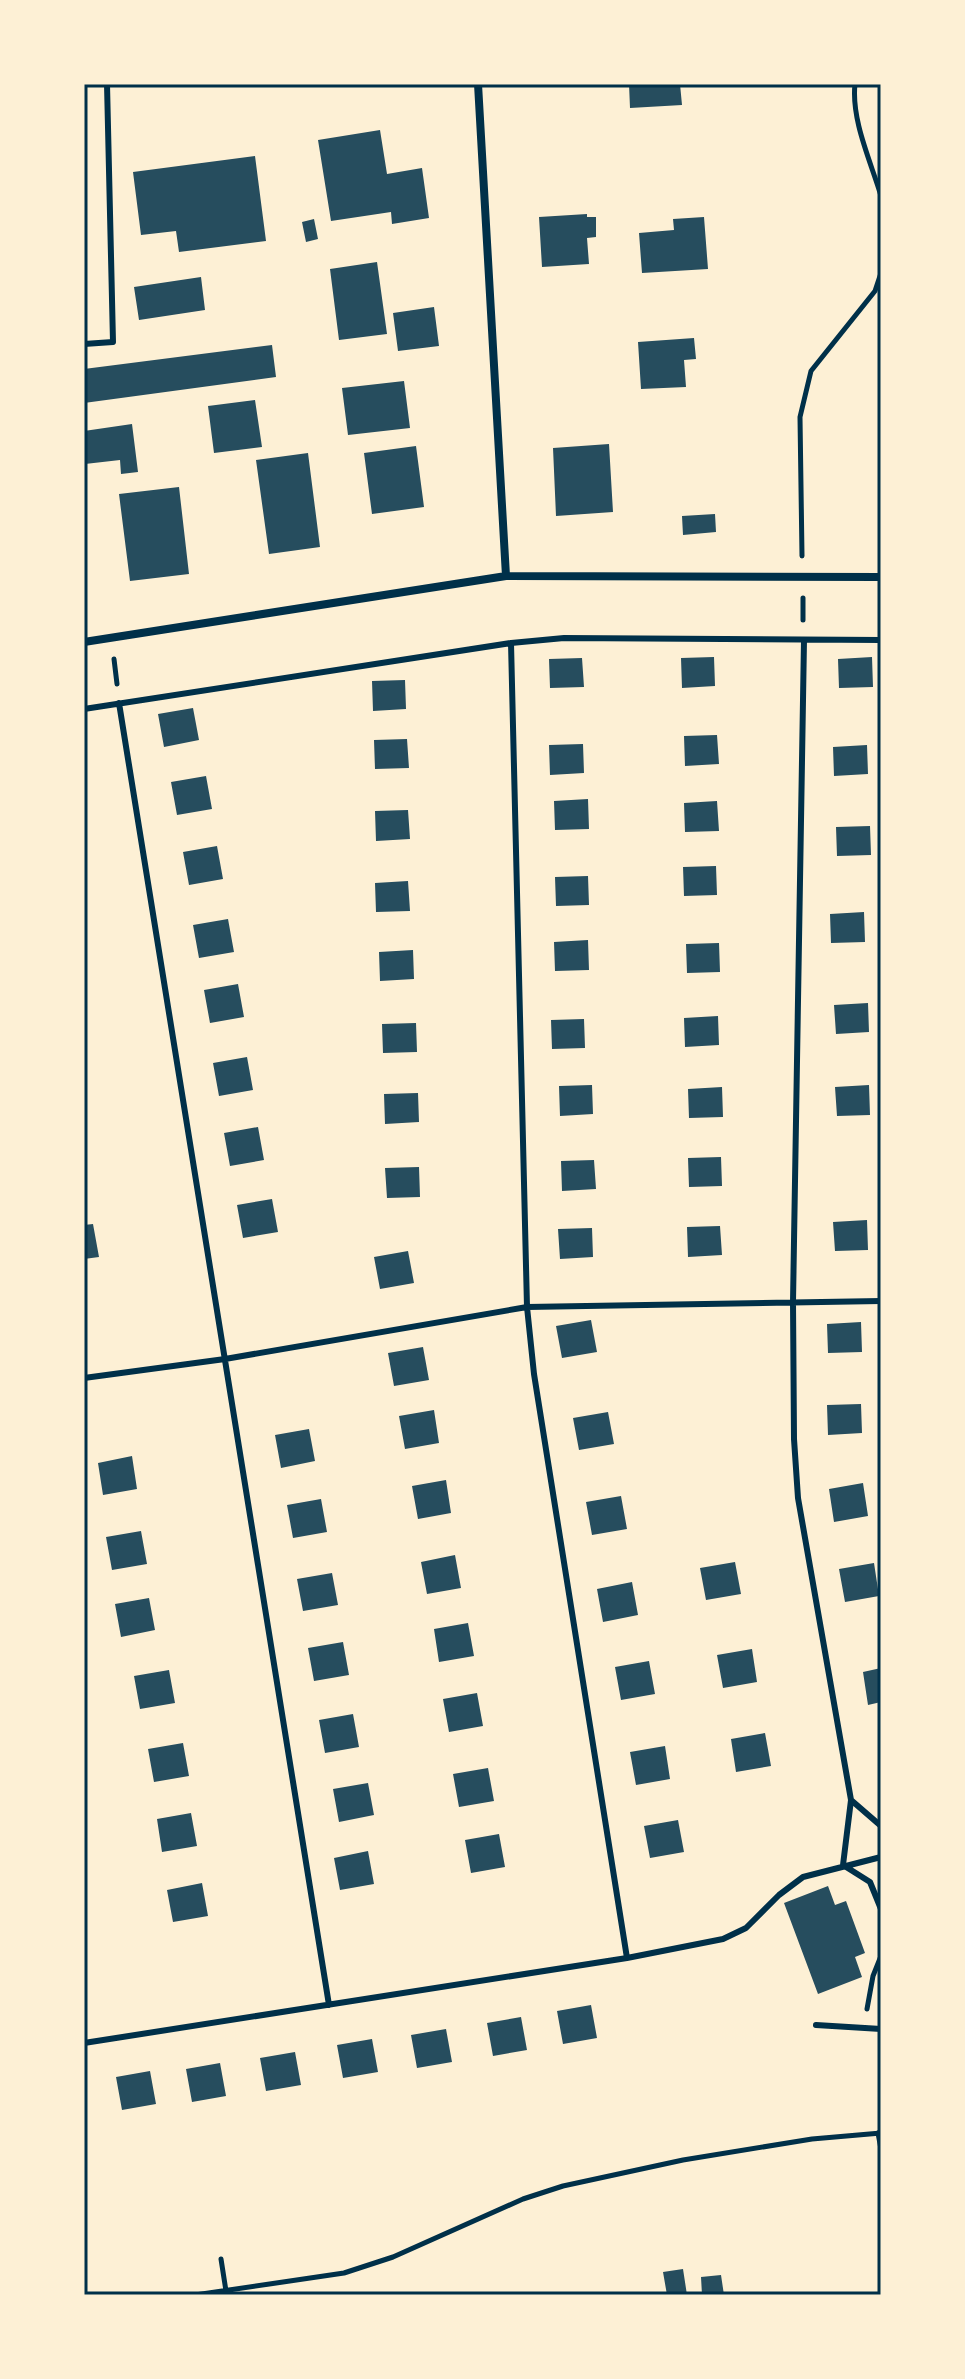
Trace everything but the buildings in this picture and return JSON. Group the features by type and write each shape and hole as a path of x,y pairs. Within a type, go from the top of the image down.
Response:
{"street":[{"path":"478,84 506,576"},
{"path":"84,642 506,576 881,577"}],"lane":[{"path":"84,344 113,342 107,84"},
{"path":"84,709 511,643 564,638 881,640"},
{"path":"804,640 793,1302 794,1439 798,1498 851,1800 843,1865"},
{"path":"511,643 527,1307 534,1374 627,1958"},
{"path":"119,703 329,2005"},
{"path":"84,1378 225,1359 527,1307 881,1301"},
{"path":"851,1800 881,1826"},
{"path":"84,2043 627,1958 723,1939 746,1928 779,1895 803,1877 881,1857"},
{"path":"843,1865 870,1882 881,1909"},
{"path":"816,2025 881,2029"}],"path":[{"path":"855,84 860,128 881,196"},
{"path":"804,640 800,417 811,371 875,291 881,273"},
{"path":"112,638 119,703"},
{"path":"863,2029 873,1976 881,1956"},
{"path":"195,2295 344,2273 393,2257 523,2199 563,2186 697,2158 812,2139 879,2133 881,2149"},
{"path":"221,2259 226,2291"}]}
